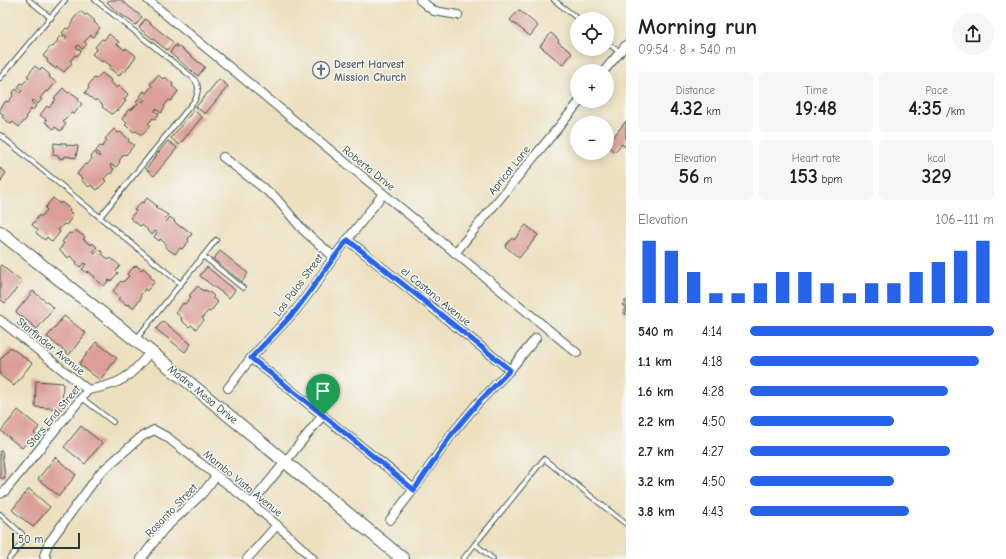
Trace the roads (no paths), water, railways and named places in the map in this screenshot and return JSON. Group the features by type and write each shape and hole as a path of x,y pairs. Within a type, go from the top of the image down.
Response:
{"street":[{"name":"Roberta Drive","path":"148,0 577,353"},
{"path":"420,0 434,11 458,15"},
{"path":"610,64 626,45"},
{"name":"Apricot Lane","path":"455,253 574,108"},
{"path":"222,157 275,197 302,230 334,257"},
{"name":"Los Palos Street","path":"228,388 251,358 296,310 334,257 383,194"},
{"name":"Madre Mesa Drive","path":"0,232 286,461 403,559"},
{"name":"el Castano Avenue","path":"348,240 510,370"},
{"name":"Starfinder Avenue","path":"0,320 88,390"},
{"path":"390,520 414,490 452,434 477,404 510,370 536,338"},
{"name":"Stars End Street","path":"0,494 5,491 88,390 104,387 118,382 135,371 150,352"},
{"path":"251,358 414,490"},
{"path":"251,504 323,415"},
{"name":"Mambo Vista Avenue","path":"45,558 48,544 100,473 141,437 154,430 167,436 251,504 296,542 313,559"},
{"name":"Rosarito Street","path":"141,559 164,529 202,494 216,476"},
{"path":"247,559 277,526"}],"lane":[{"path":"29,0 50,18"},
{"path":"0,78 65,0"},
{"path":"95,0 192,77 198,84 199,92 195,100 100,217"},
{"path":"554,0 570,13"},
{"path":"614,47 620,52"},
{"path":"0,135 181,284"},
{"path":"136,340 216,240"},
{"path":"203,256 243,288"},
{"path":"82,398 113,422"},
{"path":"463,559 544,459 626,524"},
{"path":"0,514 22,534 23,538 21,544 9,559"},
{"path":"475,544 492,559"}],"place":[{"name":"Desert Harvest Mission Church","path":"321,70"}]}
